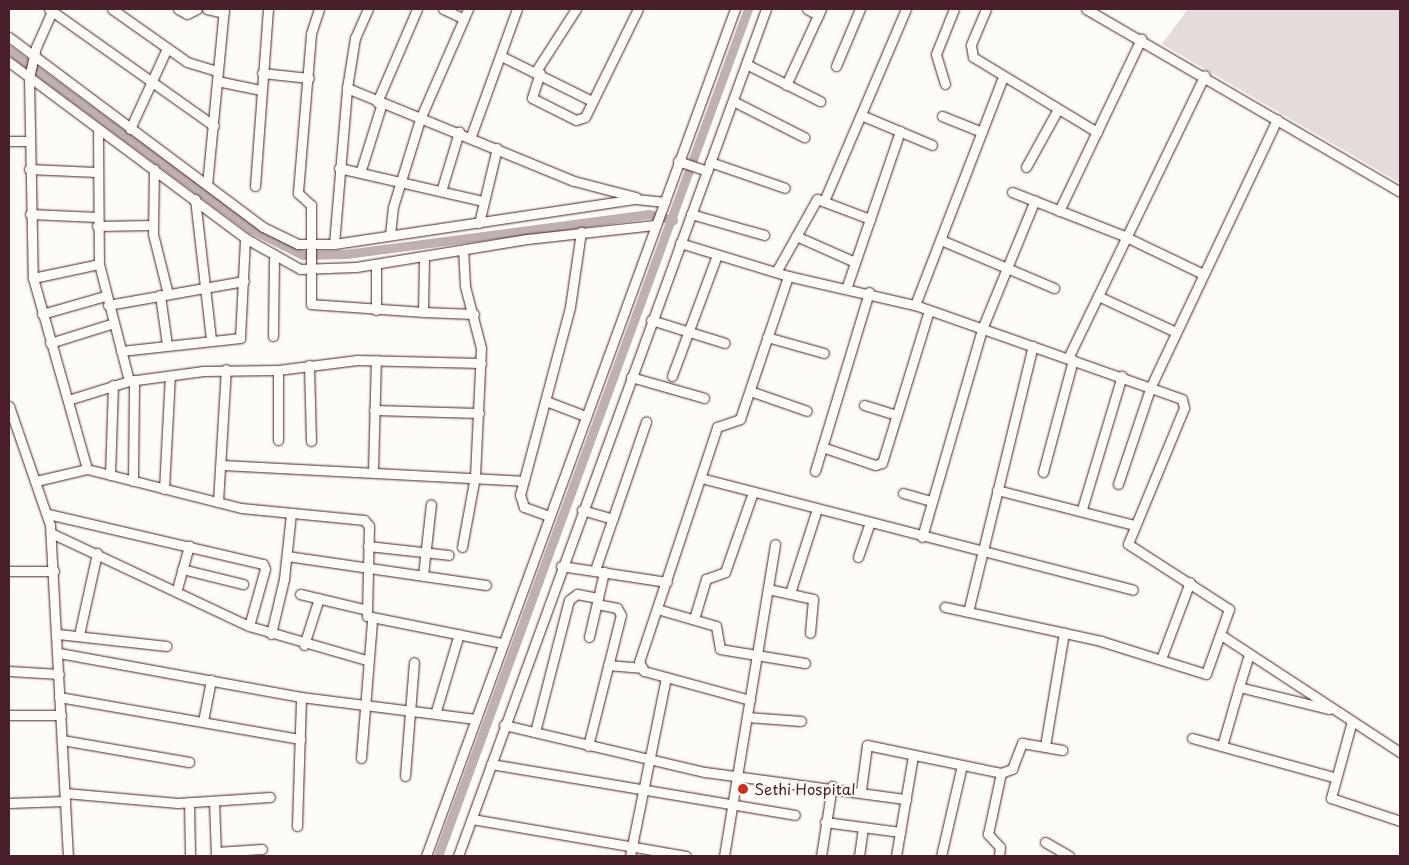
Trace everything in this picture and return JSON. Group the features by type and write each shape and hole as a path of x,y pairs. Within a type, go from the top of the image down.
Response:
{"street":[{"path":"87,469 33,278 28,141 32,68 51,9 214,126"},
{"path":"112,9 192,64 217,71"},
{"path":"178,9 187,14 197,9"},
{"path":"207,9 224,11 207,185"},
{"path":"255,186 268,9"},
{"path":"319,9 312,26 298,193 311,202 310,250 313,307 474,314"},
{"path":"334,244 347,88 355,38 368,9"},
{"path":"361,170 379,103 417,9"},
{"path":"443,9 464,19"},
{"path":"390,235 401,179 420,119 468,9"},
{"path":"471,136 517,9"},
{"path":"576,9 538,72 532,98 576,120 585,117 637,9"},
{"path":"426,856 585,416 660,213 682,162 735,9"},
{"path":"458,856 561,566 766,9"},
{"path":"786,85 820,12 807,9"},
{"path":"836,66 860,9"},
{"path":"824,201 906,9"},
{"path":"945,84 936,54 954,9"},
{"path":"986,9 970,52 1003,77 1097,132"},
{"path":"1086,9 1205,75 1400,192"},
{"path":"9,38 32,68 98,129 274,259 311,267 376,265 581,232 660,213"},
{"path":"1059,211 1142,40"},
{"path":"130,129 153,84 167,48"},
{"path":"501,56 538,72 592,101"},
{"path":"9,62 32,68 130,129 263,227 310,250 390,235 645,199"},
{"path":"746,64 820,101"},
{"path":"262,72 309,78"},
{"path":"1043,472 1071,359 1124,236 1205,75"},
{"path":"916,305 1003,77"},
{"path":"217,81 261,90"},
{"path":"347,88 420,119 471,136 574,181 645,199 660,213"},
{"path":"732,101 804,137"},
{"path":"1026,166 1058,109"},
{"path":"861,115 932,145"},
{"path":"942,116 982,132"},
{"path":"1118,484 1151,386 1277,119"},
{"path":"98,129 96,172 99,264 105,296 132,381 133,481"},
{"path":"846,288 900,131"},
{"path":"442,188 459,132"},
{"path":"9,141 28,141"},
{"path":"478,223 497,148"},
{"path":"682,162 696,167 709,166 785,188"},
{"path":"339,168 361,170 442,188 483,202"},
{"path":"29,169 96,172"},
{"path":"154,169 153,225 164,294 167,345"},
{"path":"1012,192 1124,236 1203,274"},
{"path":"195,199 211,340"},
{"path":"776,272 816,200 824,201 870,219"},
{"path":"922,536 982,329 1036,200"},
{"path":"30,214 97,222 153,225"},
{"path":"691,214 764,235"},
{"path":"549,516 521,504 523,481 570,307 581,232"},
{"path":"796,236 855,262"},
{"path":"121,351 243,335 245,238"},
{"path":"941,240 1054,288"},
{"path":"680,243 788,276 870,292 916,305 1151,386 1182,399 1184,408 1128,539 1131,548 1190,582 1229,609 1206,674 1161,659 1064,633 945,607"},
{"path":"462,547 475,476 481,363 480,331 465,286 463,250"},
{"path":"672,376 717,255"},
{"path":"423,312 424,257"},
{"path":"273,336 274,259"},
{"path":"33,278 99,264"},
{"path":"376,265 376,310"},
{"path":"640,668 657,609 717,427 738,422 788,276"},
{"path":"108,305 205,285 244,281"},
{"path":"815,471 870,292"},
{"path":"42,314 105,296"},
{"path":"1098,296 1176,332"},
{"path":"822,447 879,465 929,310"},
{"path":"651,320 689,330 725,343"},
{"path":"50,343 114,323"},
{"path":"767,337 824,353"},
{"path":"968,612 981,552 1033,346"},
{"path":"68,400 113,385 132,381 226,369 278,370 309,365 376,360 481,363"},
{"path":"372,471 376,360"},
{"path":"309,365 311,441"},
{"path":"218,502 222,465 226,369"},
{"path":"278,370 278,440"},
{"path":"164,489 170,376"},
{"path":"1082,509 1122,376"},
{"path":"631,377 704,398"},
{"path":"110,475 113,385"},
{"path":"750,391 807,412"},
{"path":"546,401 585,416"},
{"path":"864,405 896,415"},
{"path":"9,408 48,514 51,533 58,634 59,697 68,856"},
{"path":"374,410 479,413"},
{"path":"589,636 598,601 600,571 613,520 646,422"},
{"path":"222,465 475,476 523,481"},
{"path":"36,480 87,469 218,502 291,514 364,520 369,526 366,610 372,620 366,660 362,758"},
{"path":"701,478 1133,590"},
{"path":"997,490 1082,509 1134,525"},
{"path":"694,619 706,579 723,575 753,492"},
{"path":"903,493 931,501"},
{"path":"423,575 431,504"},
{"path":"790,593 817,509"},
{"path":"582,510 613,520"},
{"path":"48,514 189,546 265,566 249,626"},
{"path":"271,634 287,556 291,514"},
{"path":"858,557 870,523"},
{"path":"51,533 177,589 249,626 304,645 366,660"},
{"path":"724,856 775,544"},
{"path":"177,589 189,546"},
{"path":"368,546 449,555"},
{"path":"79,635 96,552"},
{"path":"287,556 368,566 486,585"},
{"path":"561,566 667,582"},
{"path":"182,569 243,584"},
{"path":"9,572 54,571"},
{"path":"1161,659 1190,582"},
{"path":"768,588 813,599 810,633"},
{"path":"300,594 366,610"},
{"path":"535,732 570,600 578,594 621,612 588,746"},
{"path":"304,645 319,598"},
{"path":"657,609 718,628 717,647 757,657 805,663"},
{"path":"372,620 502,643"},
{"path":"1045,746 1064,633"},
{"path":"58,634 166,646"},
{"path":"436,711 459,634"},
{"path":"1221,635 1400,752"},
{"path":"59,653 301,697 436,711 474,719"},
{"path":"1222,746 1248,654"},
{"path":"405,776 413,709 414,662"},
{"path":"608,665 640,668 666,678 750,700"},
{"path":"9,671 59,674"},
{"path":"630,852 666,678"},
{"path":"203,721 211,680"},
{"path":"1239,687 1338,711"},
{"path":"59,697 300,739"},
{"path":"297,826 301,697"},
{"path":"9,715 61,715"},
{"path":"746,717 801,721"},
{"path":"1352,721 1334,777 1331,798 1336,802 1400,821"},
{"path":"504,725 648,760 736,775 861,790 906,799"},
{"path":"1192,738 1334,777"},
{"path":"62,740 189,762"},
{"path":"861,790 866,745 1001,773 1012,769 1022,743 1062,750"},
{"path":"896,856 913,755"},
{"path":"491,764 732,806 795,815"},
{"path":"940,856 962,765"},
{"path":"999,856 1000,847 988,834 1001,773"},
{"path":"821,856 832,786"},
{"path":"9,803 65,797 189,802 270,797"},
{"path":"214,801 216,854 262,849"},
{"path":"189,802 190,856"},
{"path":"472,819 630,852 686,856"},
{"path":"826,822 900,832"},
{"path":"859,856 863,827"},
{"path":"1045,842 1064,855"}],"shaded area":[{"path":"1188,9 1400,9 1400,183 1162,44"}],"waterway":[{"path":"438,856 748,9"},
{"path":"9,50 251,229 303,255 346,254 649,214 673,220"}],"place":[{"name":"Sethi Hospital","path":"743,789"}]}
